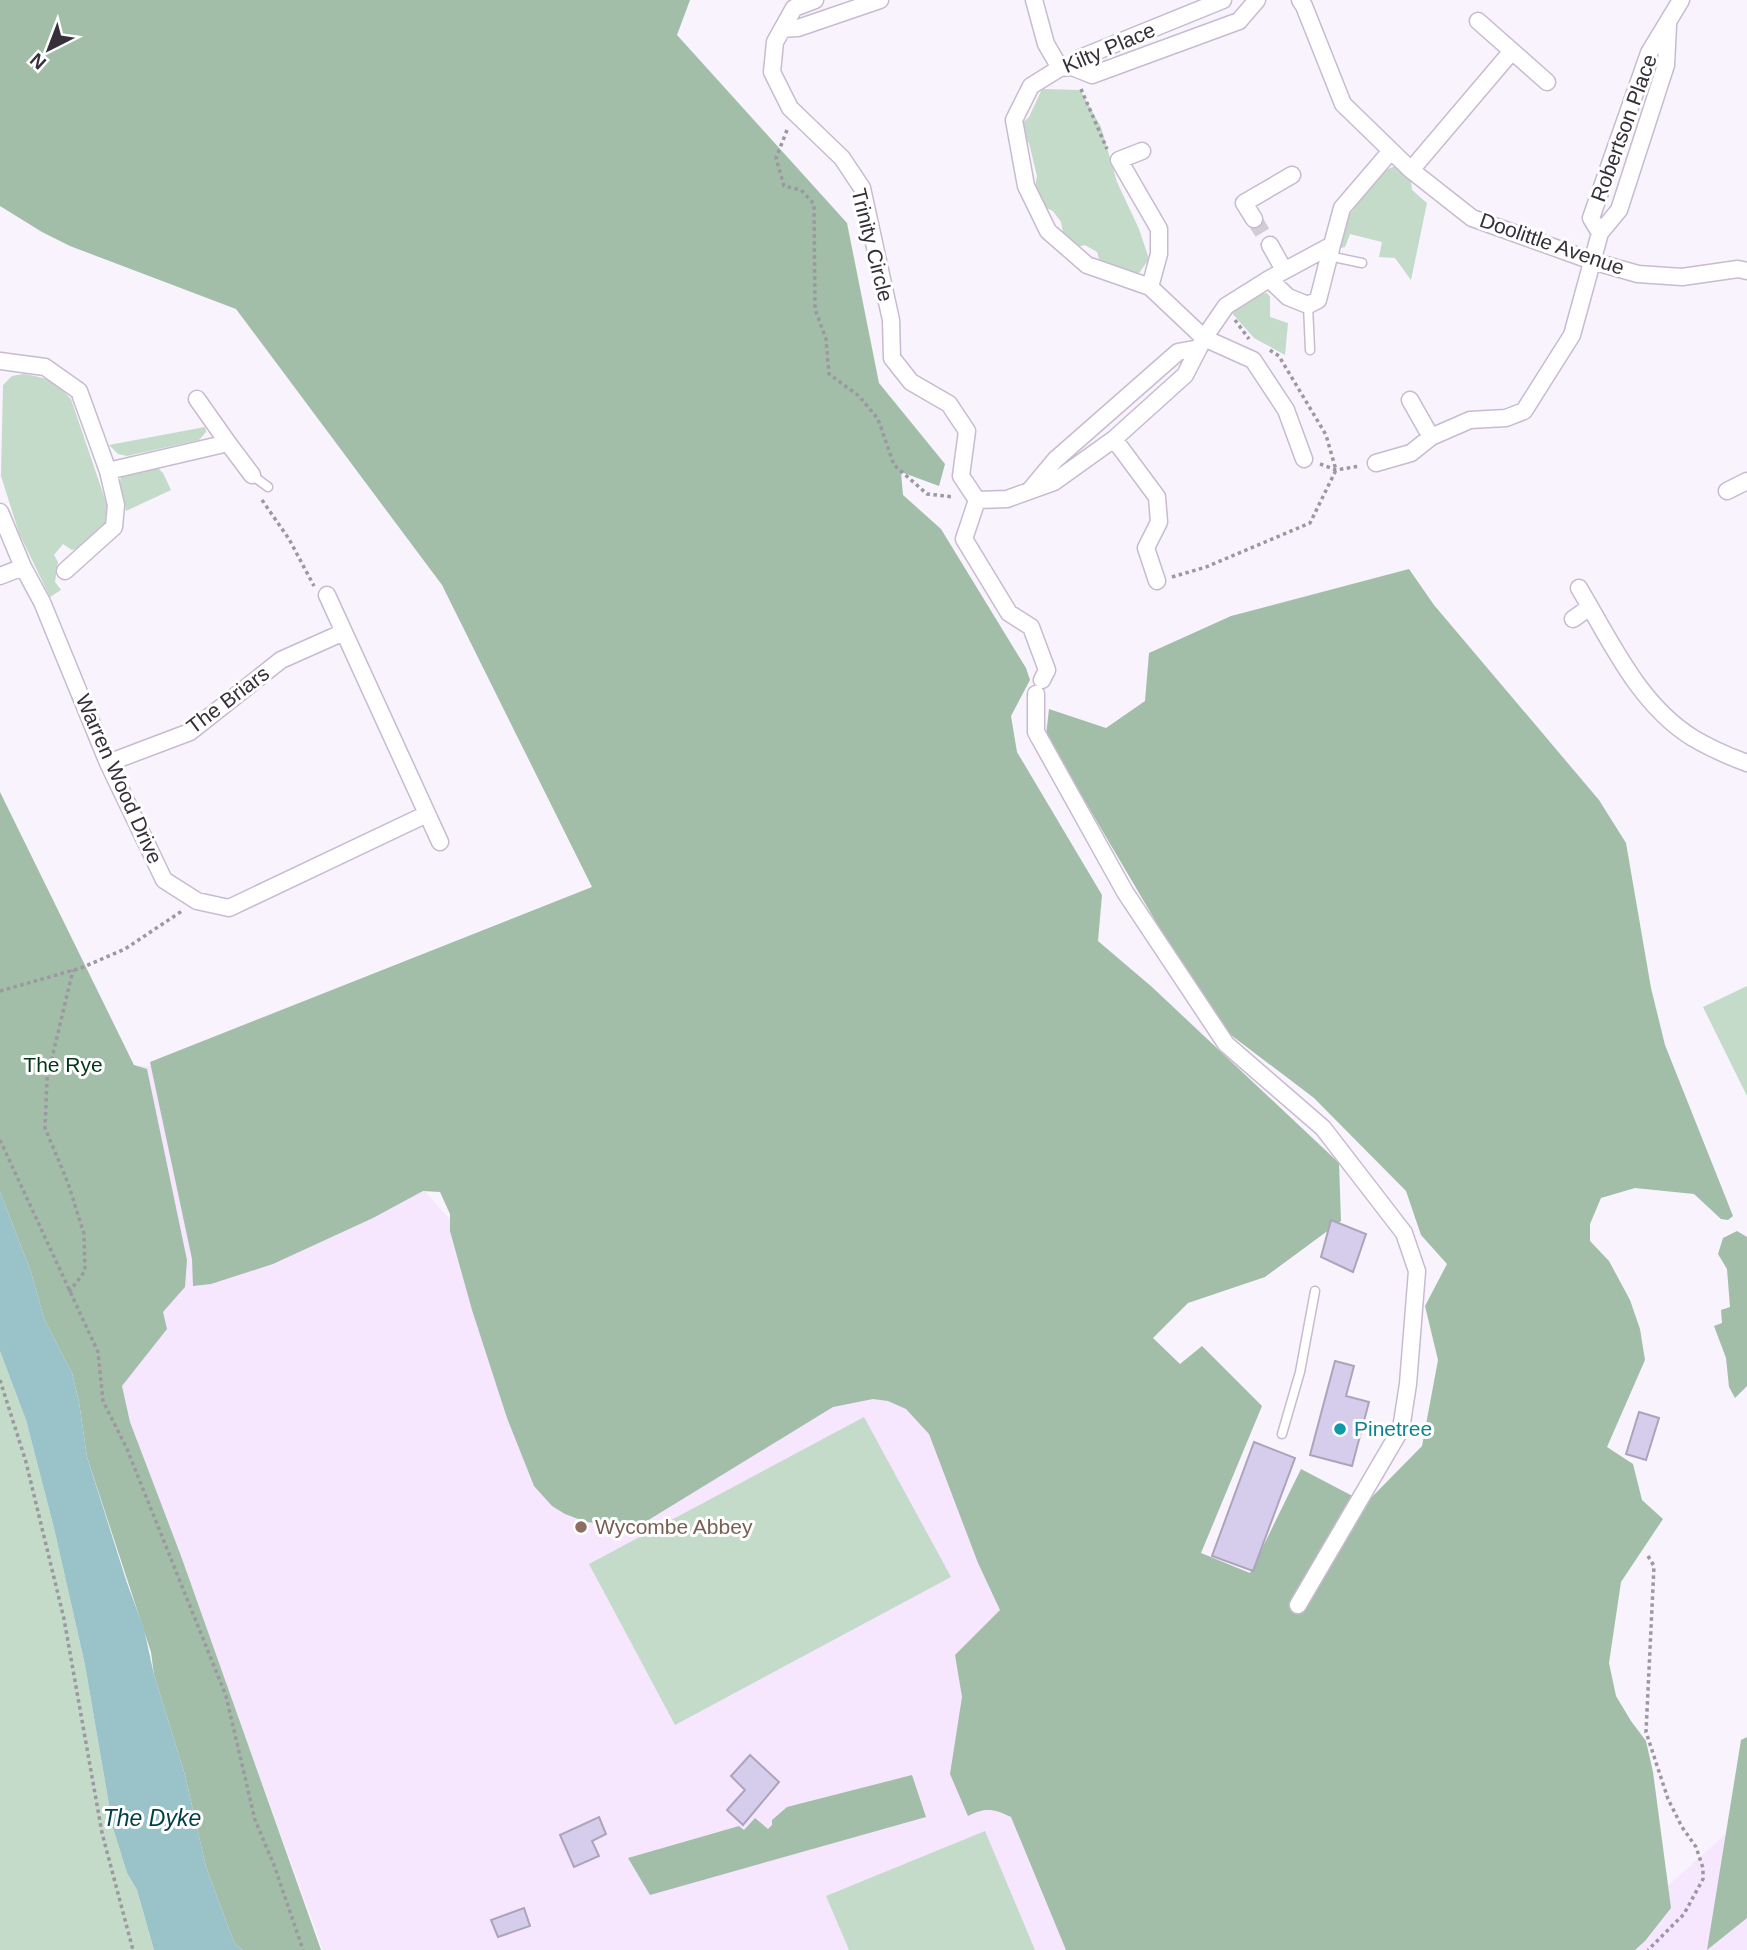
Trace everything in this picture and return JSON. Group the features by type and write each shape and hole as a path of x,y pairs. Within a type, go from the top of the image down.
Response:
{"street":[{"name":"Trinity Circle","path":"815,0 794,8 775,42 772,72 790,108 842,159 862,188 891,320 892,358 911,382 949,404 967,430 961,476 977,500"},
{"path":"782,29 798,28 880,0"},
{"path":"1034,0 1046,44 1066,68 1092,75 1240,21 1257,0"},
{"name":"Kilty Place","path":"1150,287 1087,265 1048,231 1026,186 1014,120 1031,86 1080,58 1223,0"},
{"name":"Doolittle Avenue","path":"1300,0 1343,104 1410,170 1472,218 1592,261 1638,274 1682,277 1738,269 1747,271"},
{"name":"Robertson Place","path":"1431,437 1469,420 1506,418 1524,411 1572,335 1600,233 1591,218 1649,53 1681,0"},
{"path":"1478,21 1547,82"},
{"path":"1600,233 1619,210 1666,65 1668,22"},
{"path":"1410,170 1512,51"},
{"path":"1142,151 1119,160 1159,229 1159,254 1150,287 1201,343 1253,360 1286,411 1304,459"},
{"path":"1269,279 1288,297 1308,305 1318,300 1342,208 1390,152"},
{"path":"1254,219 1244,203 1292,175"},
{"path":"1270,245 1284,270"},
{"path":"1298,1605 1401,1430 1408,1384 1417,1271 1404,1233 1331,1138 1323,1128 1226,1044 1125,892 1036,732 1039,687 1047,670 1031,627 1009,613 964,539 977,500 1007,499 1054,482 1114,439 1185,375 1201,343 1226,306 1284,270 1330,250"},
{"path":"1030,490 1055,460 1178,352 1201,343"},
{"path":"0,361 45,366 79,391 108,471 116,505 114,527 65,570"},
{"path":"197,399 253,475"},
{"path":"1376,463 1411,453 1431,437 1409,400"},
{"path":"1114,439 1157,497 1159,522 1146,548 1157,581"},
{"path":"108,471 228,443"},
{"path":"1727,491 1747,481"},
{"name":"Warren Wood Drive","path":"0,512 42,602 108,763 164,880 197,901 229,908 427,814"},
{"path":"0,576 23,566"},
{"path":"1578,588 1628,671 1664,715 1691,737 1747,763"},
{"path":"327,595 440,842"},
{"path":"1573,619 1590,607"},
{"name":"The Briars","path":"108,763 190,732 281,660 344,632"}],"lane":[{"path":"1330,250 1362,263"},
{"path":"1308,305 1310,350"},
{"path":"253,475 268,487"},
{"path":"1282,1434 1300,1372 1315,1291"}],"path":[{"path":"1066,68 1105,148 1119,160"},
{"path":"790,108 788,130 776,158 784,186 801,190 814,204 816,309 826,339 828,374 859,396 878,419 894,465 927,494 977,500"},
{"path":"1157,581 1206,567 1310,523 1336,470 1326,435 1279,355 1249,339 1226,306"},
{"path":"1336,470 1376,463"},
{"path":"253,475 248,480 289,539 316,589 327,595"},
{"path":"0,991 73,970 125,949 197,901"},
{"path":"69,1292 85,1270 83,1234 68,1183 45,1128 47,1079 73,970"},
{"path":"0,1140 98,1352 103,1401 127,1449 226,1696 255,1820 274,1865 303,1950"},
{"path":"0,1380 26,1462 64,1619 102,1833 133,1950"},
{"path":"1648,1556 1654,1566 1646,1732 1668,1798 1682,1827 1696,1847 1703,1868 1703,1880 1684,1914 1648,1950"}],"shaded area":[{"name":"Wycombe Abbey","path":"134,1065 329,1082 473,1246 902,1354 1034,1608 1089,1950 323,1950 130,1422 114,1353"},
{"path":"1747,1815 1747,1950 1596,1950"}],"green space":[{"path":"0,0 690,0 677,35 847,223 879,383 945,464 939,486 901,472 903,495 941,529 1026,668 1030,680 1011,716 1017,752 1102,895 1098,941 1152,987 1339,1163 1341,1221 1265,1277 1188,1303 1153,1338 1180,1364 1202,1346 1262,1406 1201,1553 1250,1573 1301,1469 1366,1503 1422,1446 1438,1360 1425,1306 1447,1264 1421,1235 1406,1191 1314,1098 1227,1032 1162,932 1046,735 1049,709 1106,728 1145,701 1149,653 1231,616 1409,569 1434,605 1599,800 1626,843 1651,988 1665,1045 1733,1216 1728,1220 1721,1219 1694,1194 1635,1188 1601,1198 1590,1224 1590,1241 1609,1261 1630,1300 1640,1329 1645,1360 1607,1447 1633,1464 1642,1500 1663,1519 1621,1582 1609,1663 1616,1696 1646,1741 1653,1772 1671,1908 1635,1950 1066,1950 1011,1817 990,1810 968,1816 950,1774 962,1697 955,1655 1000,1610 978,1563 929,1434 906,1409 888,1401 873,1399 833,1407 637,1527 586,1522 552,1506 534,1486 507,1418 472,1310 450,1231 450,1214 440,1192 423,1191 373,1218 273,1264 211,1284 193,1286 192,1259 150,1062 592,887 442,585 236,309 70,246 0,206"},
{"path":"1042,89 1080,90 1101,127 1117,182 1139,229 1149,259 1139,273 1130,274 1099,259 1097,252 1085,245 1077,247 1064,238 1061,222 1053,211 1040,205 1034,192 1037,176 1029,143 1023,136 1020,125 1029,117"},
{"path":"1395,166 1411,181 1412,190 1427,203 1411,280 1395,258 1379,257 1382,242 1350,234 1345,247 1338,246 1347,218 1381,172"},
{"path":"1267,293 1270,297 1270,317 1288,323 1285,355 1254,338 1231,312 1251,297"},
{"path":"23,374 50,381 71,399 109,511 101,531 91,541 72,550 63,544 54,555 58,562 55,582 61,590 50,597 19,533 1,476 3,385 12,376"},
{"path":"205,427 206,432 199,440 127,456 118,454 109,445"},
{"path":"158,468 171,490 126,511 121,477"},
{"name":"The Rye","path":"0,792 134,1065 147,1069 187,1260 185,1287 163,1312 167,1329 122,1386 130,1422 181,1556 321,1950 243,1950 235,1944 232,1937 206,1867 185,1775 154,1675 151,1652 87,1457 72,1373 44,1319 31,1272 0,1192"},
{"path":"1747,986 1747,1096 1703,1007"},
{"path":"1737,1231 1747,1237 1747,1386 1735,1398 1729,1387 1726,1358 1714,1326 1722,1323 1721,1310 1730,1307 1727,1269 1718,1254 1723,1238"},
{"path":"0,1351 26,1420 54,1528 85,1665 113,1828 127,1873 137,1890 154,1950 0,1950"},
{"path":"864,1417 951,1577 675,1725 589,1564"},
{"path":"1747,1737 1747,1918 1707,1950 1741,1740"},
{"path":"912,1775 926,1817 650,1895 628,1858 739,1826 744,1830 755,1818 768,1829 772,1820 787,1807"},
{"path":"985,1831 1035,1950 849,1950 826,1896"}],"water":[{"name":"The Dyke","path":"0,1192 31,1272 44,1319 72,1373 87,1457 144,1629 154,1675 185,1775 206,1867 235,1944 243,1950 154,1950 137,1890 127,1873 113,1828 85,1665 54,1528 26,1420 0,1351"}],"building":[{"path":"1331,1220 1366,1234 1353,1272 1321,1257"},
{"name":"Pinetree","path":"1335,1361 1354,1366 1346,1396 1369,1402 1352,1466 1310,1455"},
{"path":"1639,1412 1659,1418 1646,1460 1626,1454"},
{"path":"1254,1442 1295,1458 1253,1571 1212,1556"},
{"path":"750,1755 779,1782 743,1825 727,1810 745,1790 731,1776"},
{"path":"599,1817 606,1834 592,1841 599,1856 574,1867 560,1835"},
{"path":"524,1908 530,1926 498,1937 491,1920"}],"tunnel":[{"path":"1254,219 1270,245"}],"place":[{"name":"Pinetree","path":"1340,1429"},
{"name":"Wycombe Abbey","path":"581,1527"}]}
